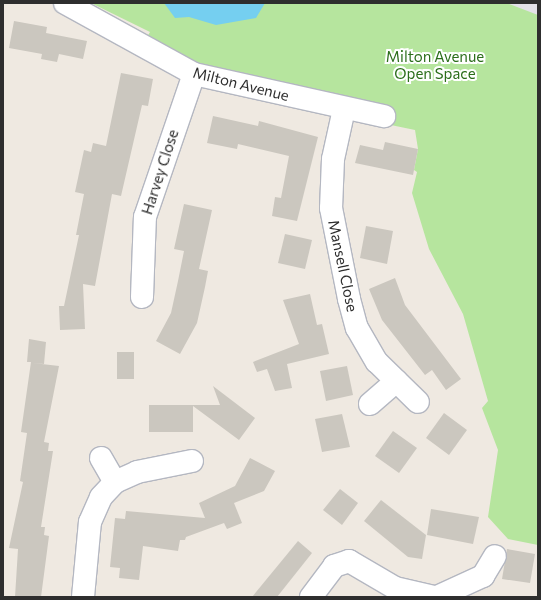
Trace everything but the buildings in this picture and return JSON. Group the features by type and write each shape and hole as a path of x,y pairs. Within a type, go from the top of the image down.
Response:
{"street":[{"name":"Milton Avenue","path":"65,3 194,74 344,109 384,116"},
{"name":"Harvey Close","path":"142,297 145,217 194,74"},
{"name":"Mansell Close","path":"344,109 333,159 331,208 338,249 357,328 377,362 418,402"},
{"path":"370,404 396,381"},
{"path":"101,458 115,482"},
{"path":"83,597 90,522 101,498 115,482 138,472 192,461"},
{"path":"311,597 334,566 349,561 395,588 436,597 483,576 495,556"}],"shaded area":[{"path":"507,3 538,3 538,16"}],"green space":[{"name":"Milton Avenue Open Space","path":"91,3 507,3 538,15 538,545 508,539 488,517 498,450 482,408 488,401 463,314 429,249 412,193 417,172 414,170 418,149 415,130 386,124 387,105 203,65 147,37 150,32"}],"water":[{"path":"164,3 265,3 256,18 216,25 189,17 175,18"}]}
